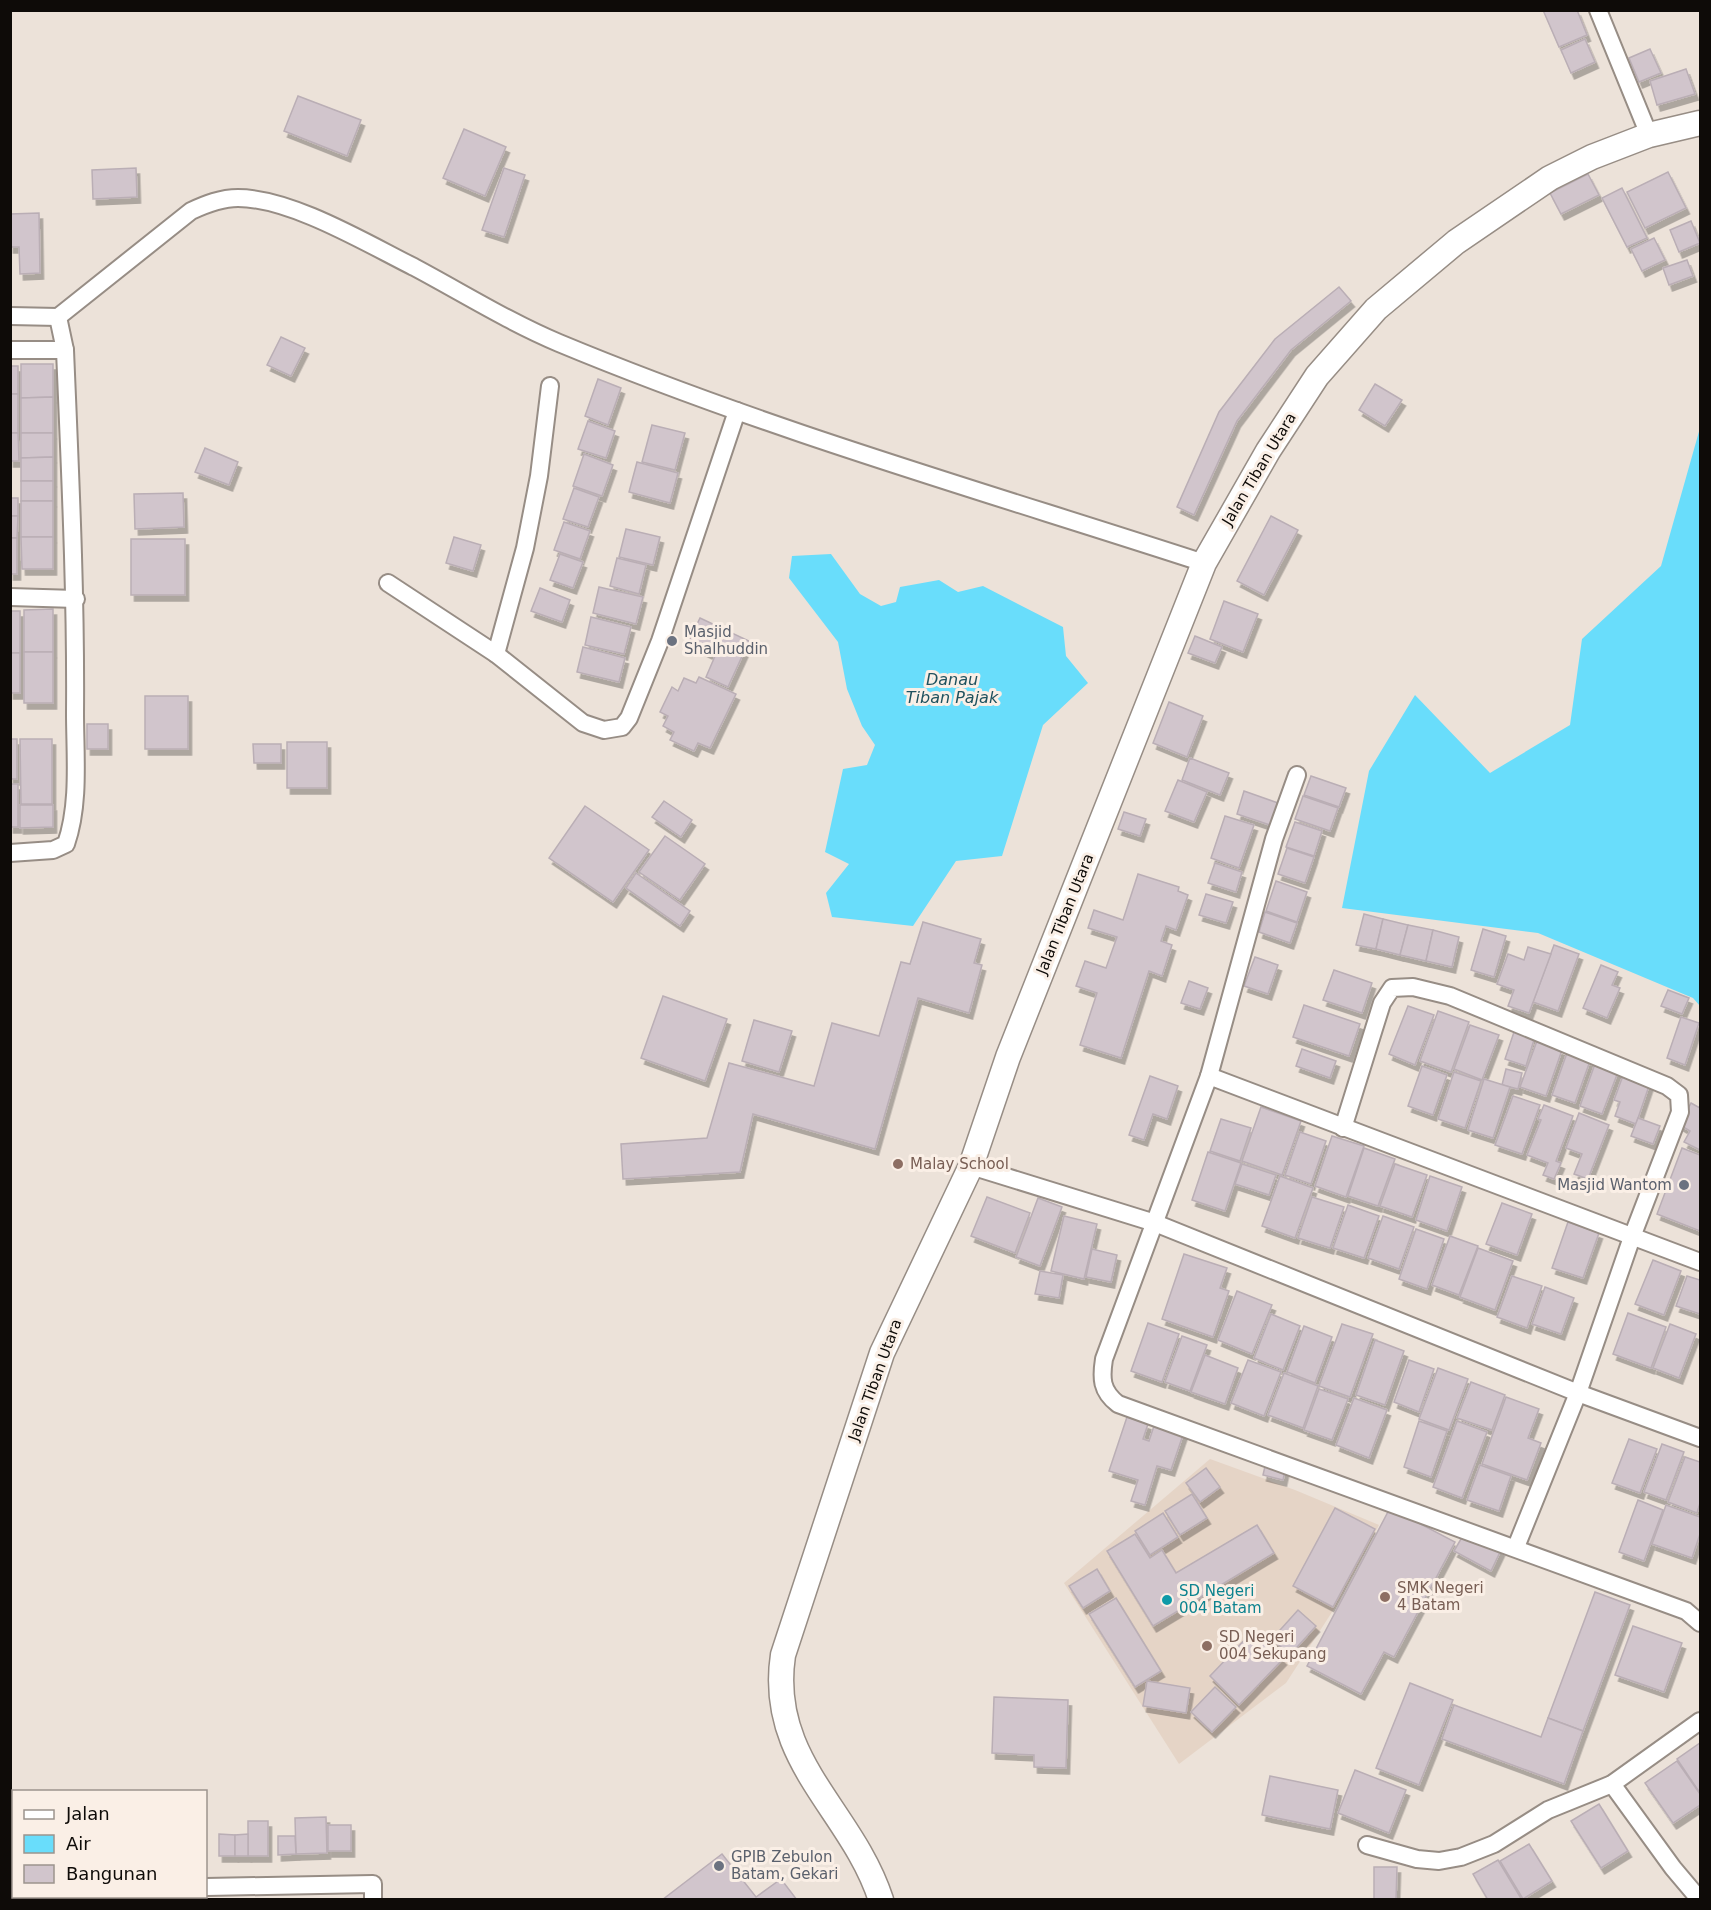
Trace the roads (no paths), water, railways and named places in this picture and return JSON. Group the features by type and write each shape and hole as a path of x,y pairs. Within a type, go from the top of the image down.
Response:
{"street":[{"path":"1598,10 1649,135"},
{"name":"Jalan Tiban Utara","path":"881,1899 864,1855 831,1810 795,1749 784,1717 780,1677 789,1634 882,1353 971,1166 1008,1057 1204,563 1294,410 1317,376 1376,309 1422,269 1504,207 1582,162 1649,135 1701,123"},
{"path":"10,316 58,317 191,211 212,202 236,198 263,200 300,212 367,243 556,342 737,411 1204,563"},
{"path":"10,853 61,847 66,844 70,833 74,788 76,599 65,350 58,317"},
{"path":"10,350 65,350"},
{"path":"496,654 525,548 539,476 550,386"},
{"path":"388,583 496,654 583,723 604,730 622,727 629,718 660,641 737,411"},
{"path":"10,597 76,599"},
{"path":"1298,775 1274,839 1209,1076 1104,1359 1101,1377 1109,1397 1118,1404 1516,1547 1686,1611 1701,1623"},
{"path":"1343,1128 1382,1003 1392,988 1413,987 1450,996 1676,1090 1681,1104 1680,1112 1632,1237 1578,1394 1516,1547"},
{"path":"1209,1076 1701,1262"},
{"path":"971,1166 1155,1223 1578,1394 1701,1438"},
{"path":"1367,1845 1417,1859 1439,1861 1461,1857 1494,1844 1548,1810 1612,1784 1701,1721"},
{"path":"1612,1784 1673,1868 1700,1899"},
{"path":"207,1887 373,1884 373,1899"}],"water":[{"path":"1700,428 1700,1006 1693,998 1538,933 1342,908 1369,771 1415,695 1490,773 1570,725 1582,639 1661,566"},
{"name":"Danau Tiban Pajak","path":"831,554 860,594 881,606 896,602 900,587 939,580 958,592 983,586 1063,627 1066,656 1088,683 1043,725 1002,856 956,861 913,926 832,917 826,893 849,864 825,852 843,769 867,765 875,745 862,726 847,689 838,642 789,578 792,556"}],"place":[{"name":"Masjid Shalhuddin","path":"672,641"},
{"name":"Malay School","path":"898,1164"},
{"name":"Masjid Wantom","path":"1684,1185"},
{"name":"SMK Negeri 4 Batam","path":"1385,1597"},
{"name":"SD Negeri 004 Batam","path":"1167,1600"},
{"name":"SD Negeri 004 Sekupang","path":"1207,1646"},
{"name":"GPIB Zebulon Batam, Gekari","path":"719,1866"}]}
